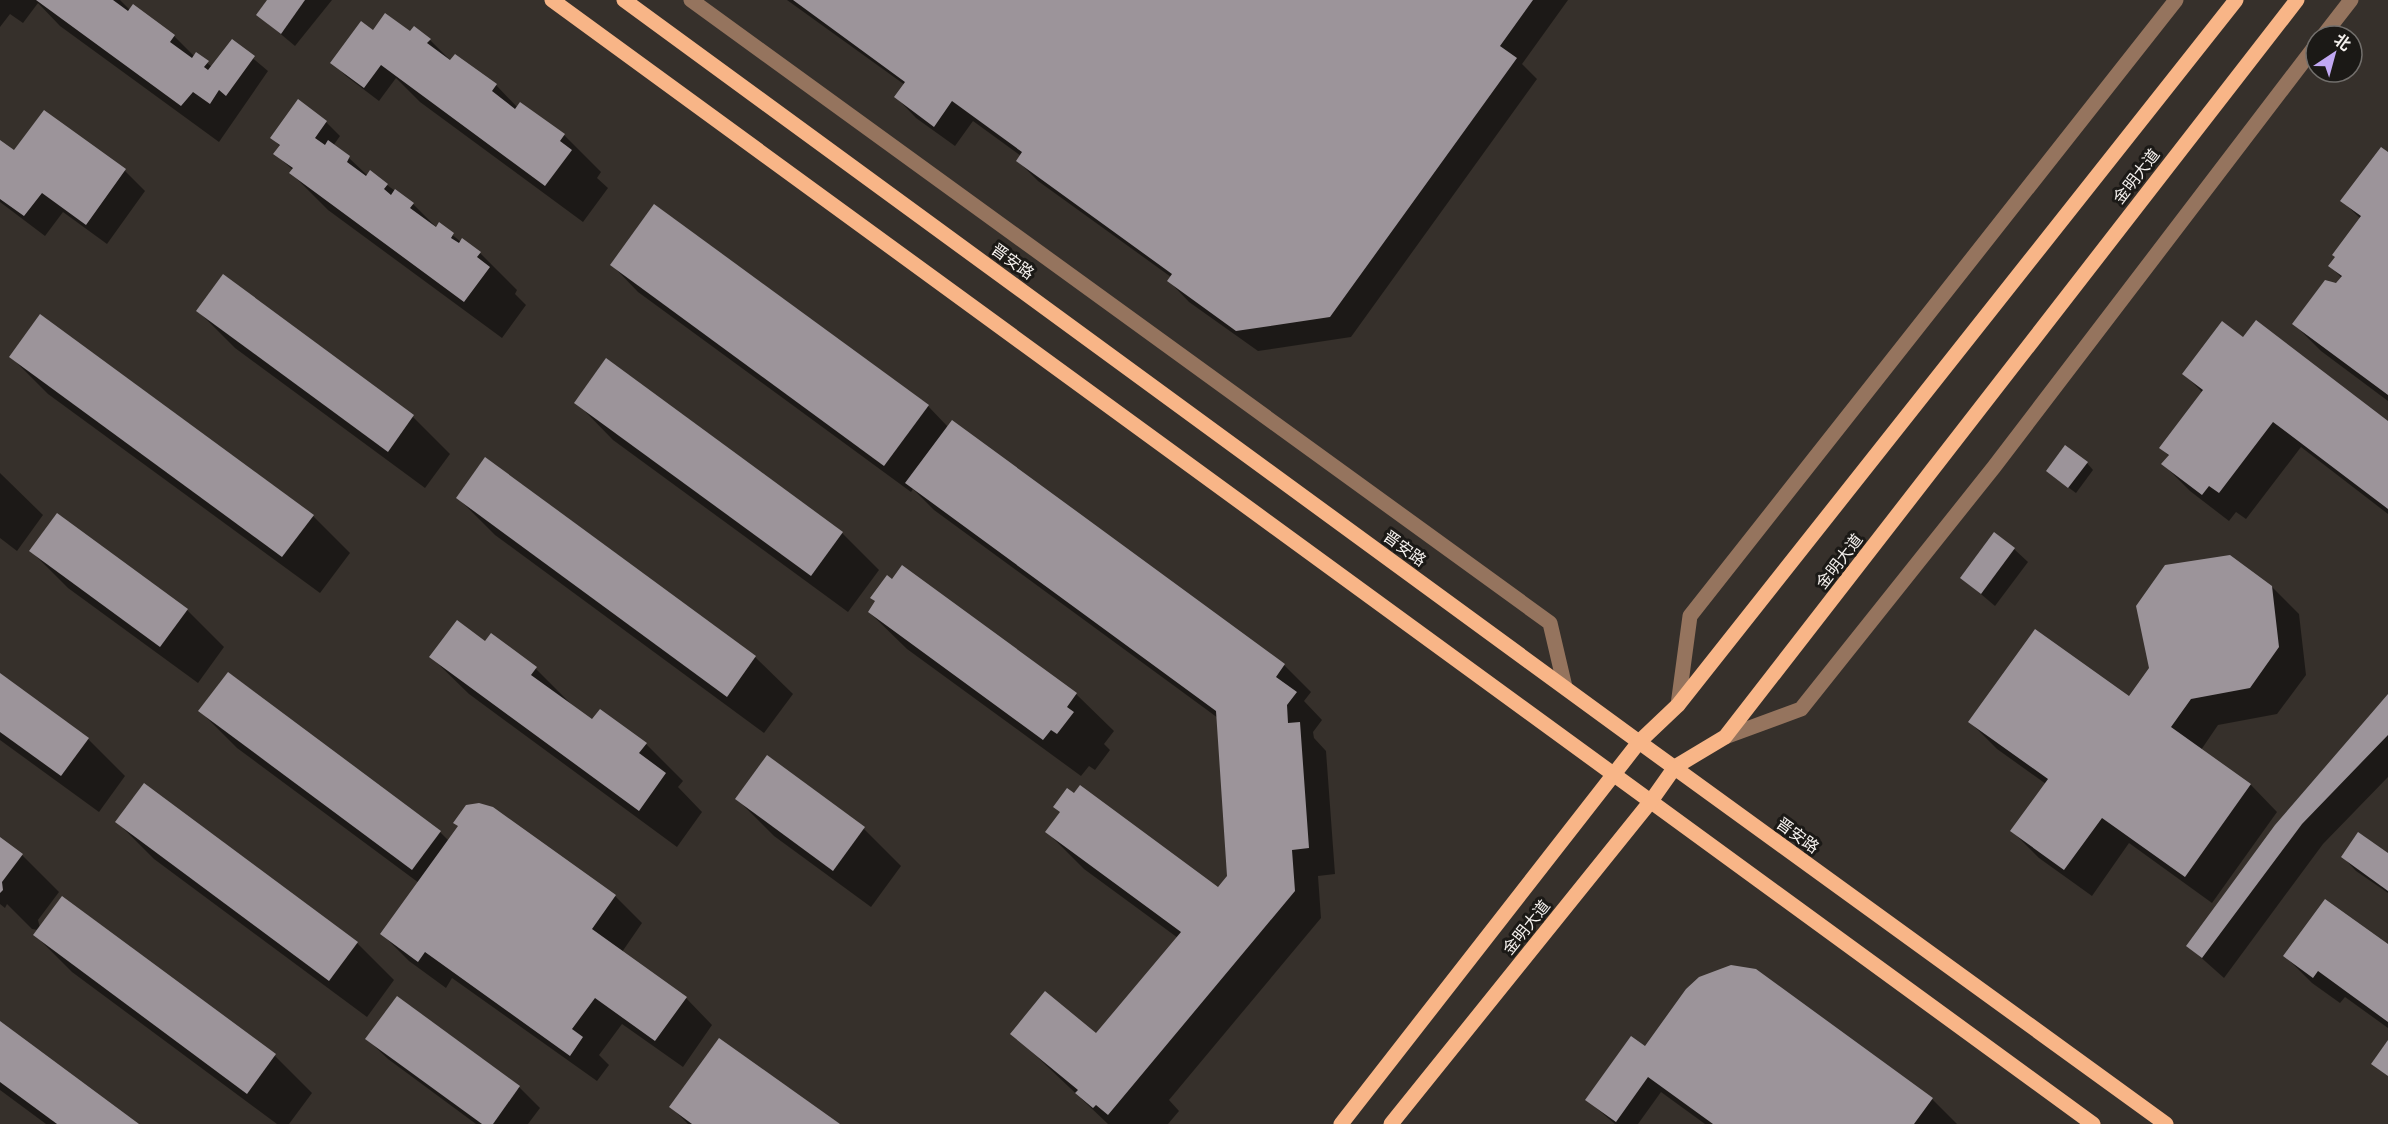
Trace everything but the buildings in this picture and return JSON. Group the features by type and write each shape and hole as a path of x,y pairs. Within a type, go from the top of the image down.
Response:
{"main road":[{"path":"552,0 2093,1124"},
{"name":"晋安路","path":"624,0 2166,1124"},
{"name":"金明大道","path":"1341,1124 1639,742 1678,705 2236,0"},
{"name":"金明大道","path":"1391,1124 1651,801 1675,767 1725,737 2297,0"}],"street":[{"path":"691,0 1550,622 1565,687"},
{"path":"1678,705 1690,616 2176,0"},
{"path":"2332,24 2351,0"},
{"path":"1725,737 1801,709 1994,467 2304,61"}]}
